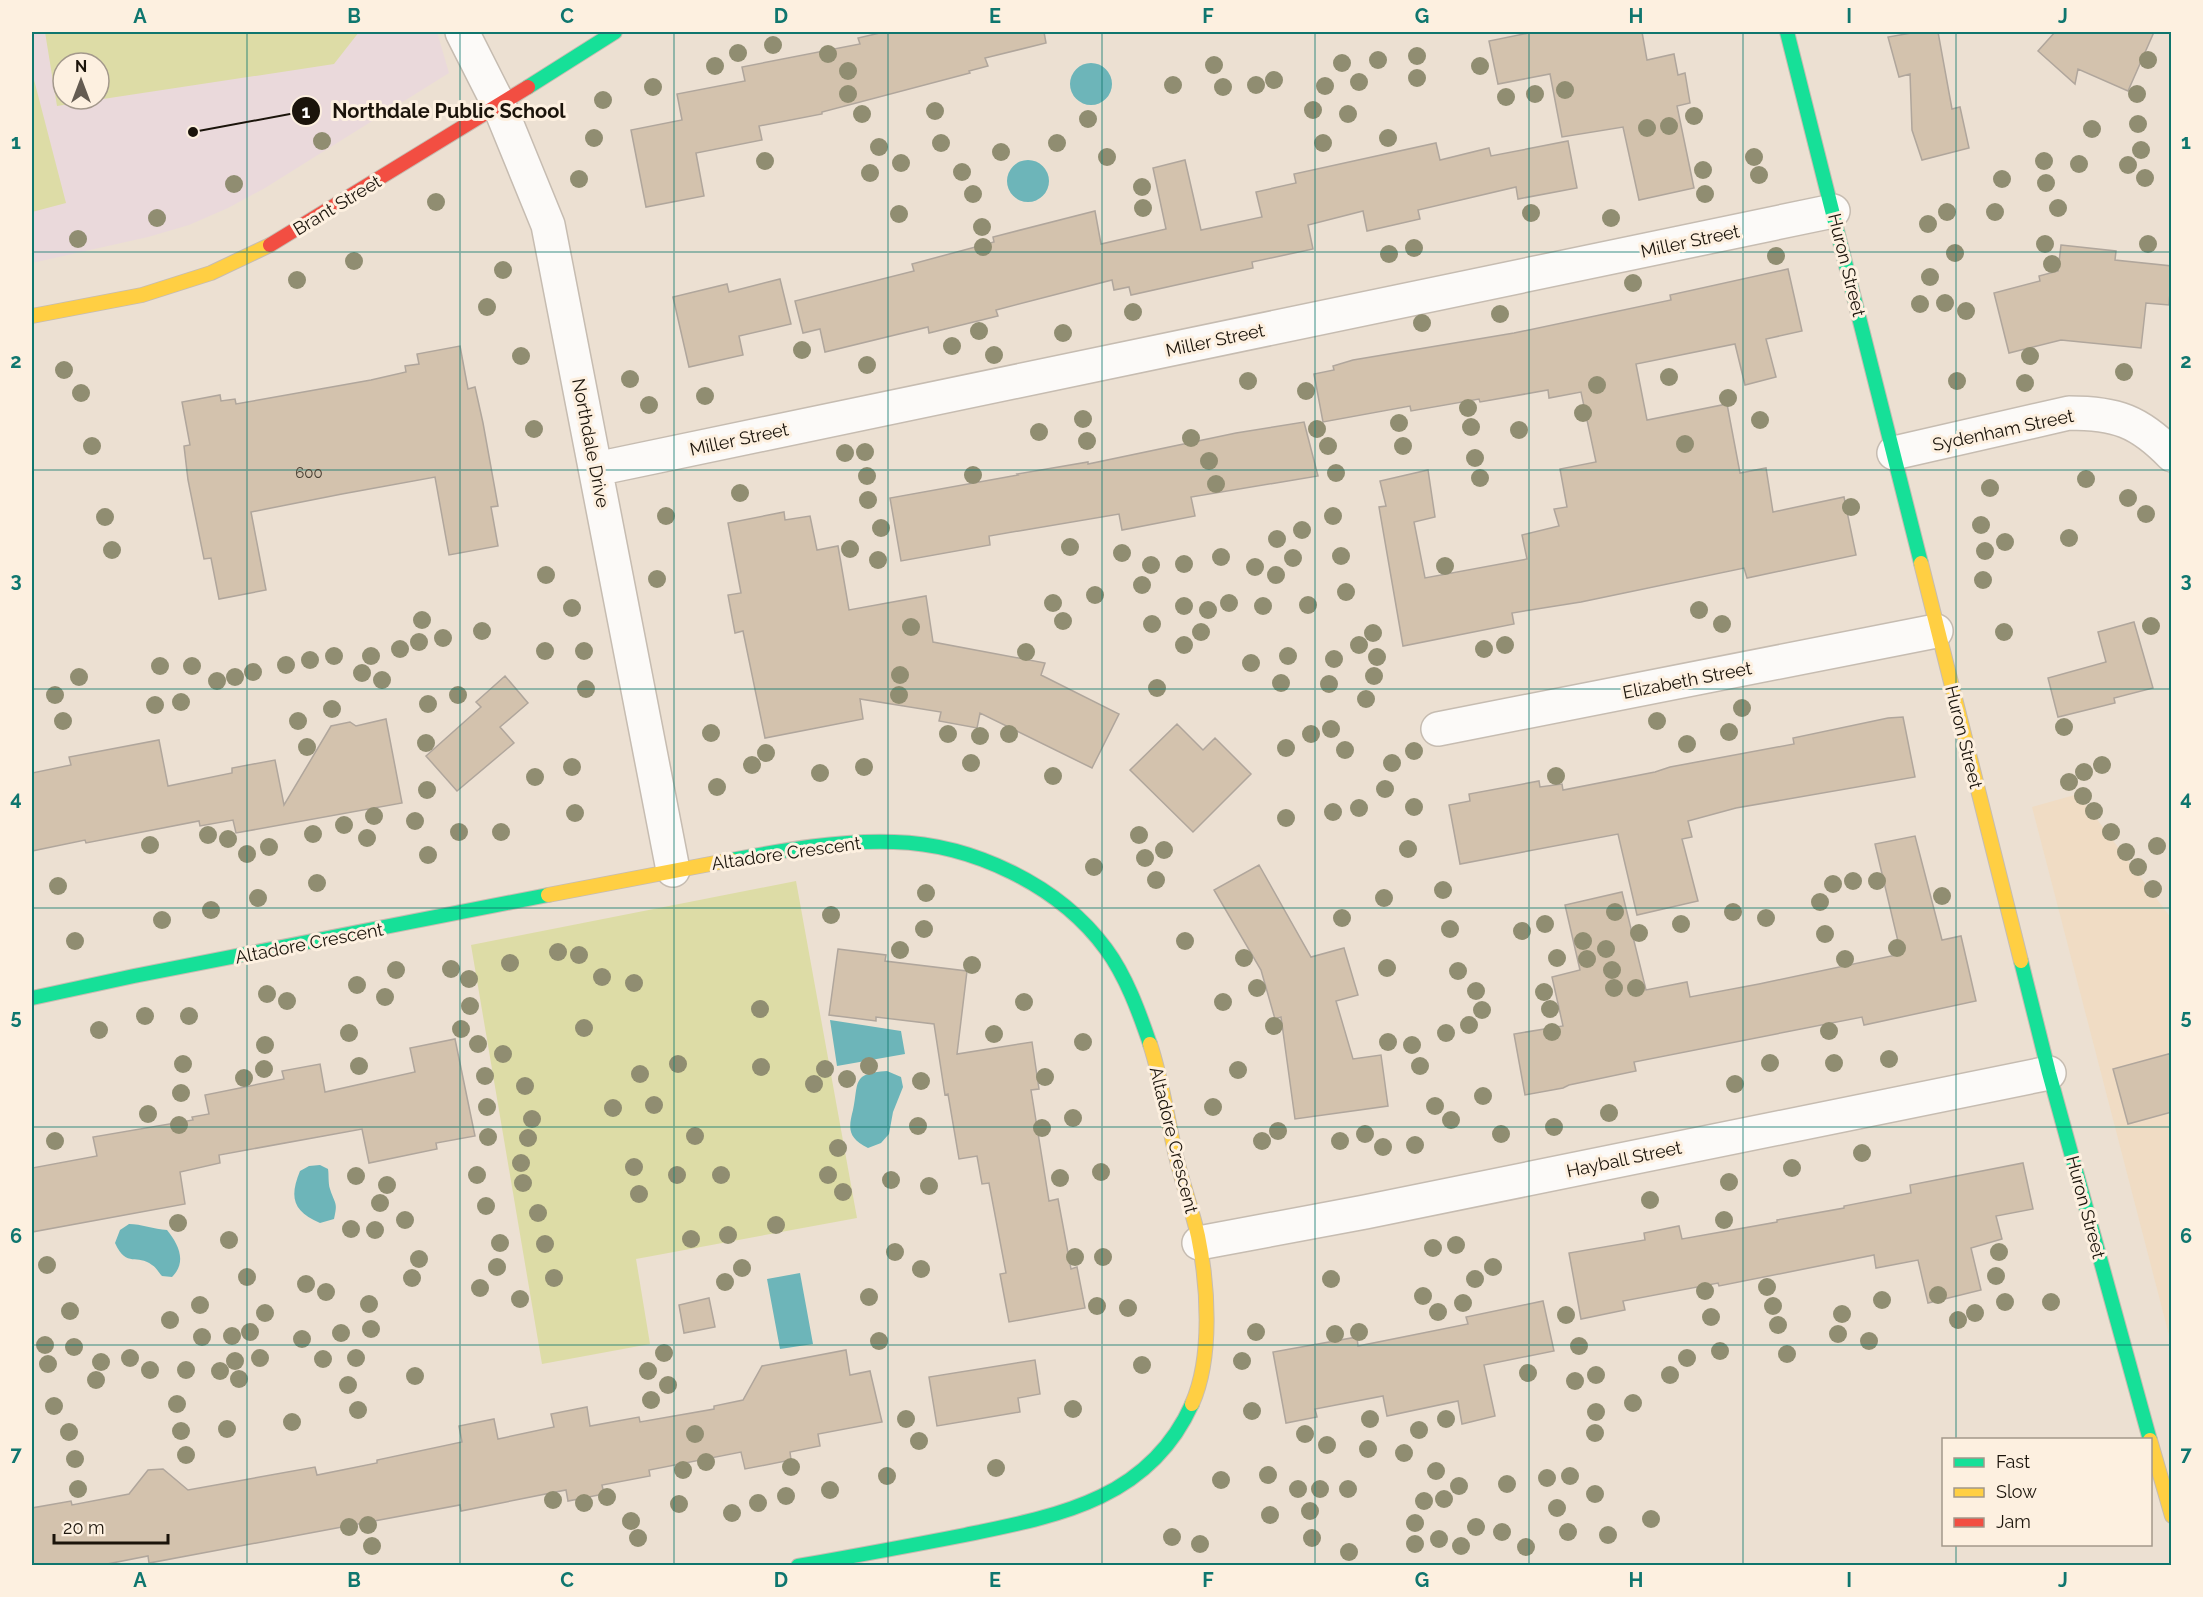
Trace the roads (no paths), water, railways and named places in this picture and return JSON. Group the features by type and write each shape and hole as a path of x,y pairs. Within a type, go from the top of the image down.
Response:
{"street":[{"name":"Northdale Drive","path":"462,32 499,105 548,225 673,870"},
{"name":"Brant Street","path":"32,316 142,295 211,273 277,242 615,32"},
{"name":"Huron Street","path":"1787,32 2049,1073 2149,1438"},
{"name":"Miller Street","path":"596,469 1833,211"},
{"name":"Sydenham Street","path":"1894,453 2069,413 2094,413 2137,425 2154,436 2172,455"},
{"name":"Elizabeth Street","path":"1438,729 1936,631"},
{"name":"Altadore Crescent","path":"32,998 108,980 390,927 673,870 855,840 897,840 927,844 990,862 1025,879 1070,909 1107,949 1132,996 1157,1067 1177,1159 1199,1243 1206,1322 1204,1363 1189,1414 1154,1461 1102,1498 1060,1515 798,1566"},
{"name":"Hayball Street","path":"1199,1243 1376,1210 2049,1073"},
{"name":"Huron Street","path":"2152,1447 2172,1516"}],"water":[{"path":"1091,63 1099,64 1106,69 1111,76 1111,92 1106,99 1099,104 1091,105 1083,104 1076,99 1071,92 1070,84 1071,76 1076,69 1083,64"},
{"path":"1028,160 1036,161 1043,166 1048,173 1048,189 1043,196 1036,201 1028,202 1020,201 1013,196 1008,189 1007,181 1008,173 1013,166 1020,161"},
{"path":"830,1020 901,1031 905,1054 837,1066"},
{"path":"887,1071 901,1077 903,1087 893,1112 889,1134 881,1143 868,1148 853,1137 850,1128 857,1086 862,1077 867,1074"},
{"path":"320,1165 328,1169 329,1187 336,1206 334,1219 320,1223 304,1214 294,1196 300,1171 309,1166"},
{"path":"129,1224 167,1230 180,1254 177,1271 172,1277 162,1276 155,1267 147,1262 128,1258 119,1251 115,1243 120,1230"},
{"path":"800,1273 813,1344 780,1349 767,1279"}],"place":[{"name":"Northdale Public School","path":"193,132"}]}
